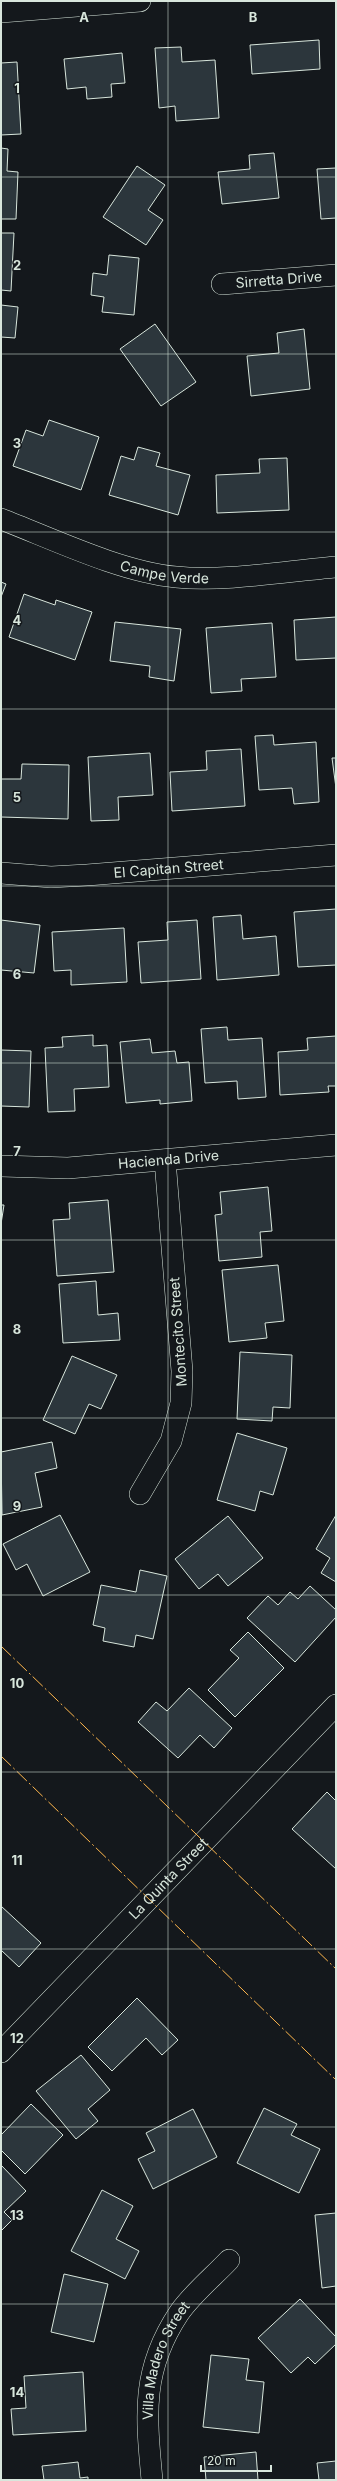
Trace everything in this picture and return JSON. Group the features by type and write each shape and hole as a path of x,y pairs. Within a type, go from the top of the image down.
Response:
{"street":[{"path":"1,12 140,1"},
{"name":"Sirretta Drive","path":"222,284 336,275"},
{"name":"Campe Verde","path":"1,519 126,566 175,577 200,578 336,567"},
{"name":"El Capitan Street","path":"1,873 51,877 336,855"},
{"name":"Hacienda Drive","path":"1,1166 68,1168 336,1145"},
{"name":"Montecito Street","path":"140,1494 171,1441 181,1403 182,1371 165,1160"},
{"name":"La Quinta Street","path":"1,2052 334,1710"},
{"name":"Villa Madero Street","path":"152,2480 148,2433 148,2386 157,2354 180,2313 229,2260"}],"building":[{"path":"319,40 320,69 252,74 250,45"},
{"path":"181,47 182,62 215,60 219,118 176,121 175,106 159,108 155,48"},
{"path":"122,53 125,83 111,84 112,97 87,99 86,87 67,89 64,59"},
{"path":"17,62 21,134 1,135 1,63"},
{"path":"1,148 8,149 7,171 18,172 16,219 1,219"},
{"path":"274,153 279,198 222,204 218,172 250,169 249,155"},
{"path":"137,166 165,185 148,210 163,220 146,245 103,217"},
{"path":"336,168 336,218 321,219 317,169"},
{"path":"1,233 14,233 11,291 1,290"},
{"path":"109,255 139,258 134,315 102,312 104,297 91,295 93,273 107,275"},
{"path":"1,305 18,307 15,338 1,337"},
{"path":"155,324 196,382 161,406 120,349"},
{"path":"304,329 310,389 251,396 247,356 279,353 277,333"},
{"path":"49,420 99,437 81,490 13,466 26,430 43,436"},
{"path":"138,447 160,453 156,466 190,475 178,515 109,495 121,456 134,460"},
{"path":"287,458 289,510 217,513 216,475 260,473 259,459"},
{"path":"1,582 6,584 1,597"},
{"path":"24,594 55,605 56,600 92,612 75,660 9,637"},
{"path":"336,617 336,658 296,660 294,620"},
{"path":"115,622 181,629 174,681 149,677 150,666 110,661"},
{"path":"272,623 276,677 241,679 242,691 211,693 206,628"},
{"path":"273,735 274,745 316,742 319,802 294,804 292,788 259,790 255,736"},
{"path":"241,749 245,806 172,811 170,772 207,770 206,751"},
{"path":"150,753 153,795 118,797 119,820 91,821 88,757"},
{"path":"332,758 336,758 336,788"},
{"path":"22,764 69,765 68,819 1,817 1,779 21,779"},
{"path":"336,909 336,965 298,967 294,912"},
{"path":"241,915 243,939 276,936 279,975 217,980 213,917"},
{"path":"1,920 40,925 34,973 1,970"},
{"path":"197,920 201,979 141,983 138,942 168,940 167,922"},
{"path":"124,928 127,982 71,985 71,970 54,971 52,932"},
{"path":"227,1027 228,1040 262,1038 266,1097 238,1099 237,1081 205,1083 201,1029"},
{"path":"93,1035 93,1046 107,1045 109,1087 74,1089 75,1111 48,1112 45,1048 63,1047 62,1037"},
{"path":"336,1036 336,1086 328,1086 329,1092 280,1095 278,1052 308,1050 307,1038"},
{"path":"150,1039 152,1053 175,1051 177,1063 189,1062 192,1101 160,1104 160,1100 126,1103 120,1042"},
{"path":"1,1050 31,1051 29,1107 1,1106"},
{"path":"268,1187 272,1231 260,1232 262,1257 219,1261 215,1215 222,1214 220,1192"},
{"path":"108,1200 114,1272 57,1276 53,1220 70,1219 69,1203"},
{"path":"1,1205 4,1205 1,1224"},
{"path":"278,1265 284,1321 265,1323 267,1338 229,1342 222,1270"},
{"path":"96,1281 98,1315 118,1313 120,1340 63,1343 59,1284"},
{"path":"240,1352 292,1355 290,1408 273,1407 272,1421 237,1419"},
{"path":"72,1356 117,1375 101,1409 89,1404 75,1434 43,1420"},
{"path":"237,1433 287,1448 273,1495 260,1491 255,1511 217,1500"},
{"path":"52,1442 57,1468 35,1473 42,1507 2,1515 1,1452"},
{"path":"60,1515 90,1572 43,1596 27,1564 16,1570 3,1544"},
{"path":"336,1515 336,1582 321,1573 330,1558 316,1549"},
{"path":"228,1516 263,1558 228,1586 218,1574 199,1589 175,1559"},
{"path":"140,1570 167,1576 153,1639 136,1635 134,1647 103,1641 105,1628 93,1625 101,1585 136,1592"},
{"path":"310,1586 336,1610 336,1617 295,1662 247,1618 268,1596 278,1605 290,1592 298,1599"},
{"path":"248,1632 284,1668 235,1717 208,1690 239,1658 230,1650"},
{"path":"189,1688 232,1728 214,1748 200,1735 178,1758 138,1722 156,1702 167,1711"},
{"path":"327,1792 336,1801 336,1869 292,1829"},
{"path":"1,1906 41,1943 19,1967 1,1950"},
{"path":"137,1998 178,2040 162,2055 146,2038 112,2071 88,2047"},
{"path":"81,2055 110,2090 88,2109 98,2121 76,2139 36,2091"},
{"path":"31,2104 63,2135 25,2174 1,2150 1,2135"},
{"path":"264,2108 297,2124 291,2135 320,2149 299,2193 237,2163"},
{"path":"193,2109 217,2157 153,2189 138,2159 155,2151 146,2133"},
{"path":"1,2165 26,2191 4,2212 12,2220 1,2231"},
{"path":"102,2190 133,2206 116,2239 139,2251 125,2279 71,2251"},
{"path":"336,2213 336,2286 322,2288 315,2215"},
{"path":"64,2274 108,2284 94,2342 51,2332"},
{"path":"300,2299 336,2337 336,2344 315,2364 308,2357 291,2373 258,2338"},
{"path":"211,2355 249,2359 246,2380 264,2382 259,2433 203,2427"},
{"path":"83,2372 86,2431 13,2435 11,2409 26,2408 24,2376"},
{"path":"256,2452 258,2480 206,2480 204,2457"},
{"path":"336,2461 336,2480 319,2480 317,2463"},
{"path":"78,2462 80,2478 88,2477 88,2480 44,2480 42,2466"}],"power":[{"path":"1,1646 336,1969"},
{"path":"1,1756 336,2080"}]}
